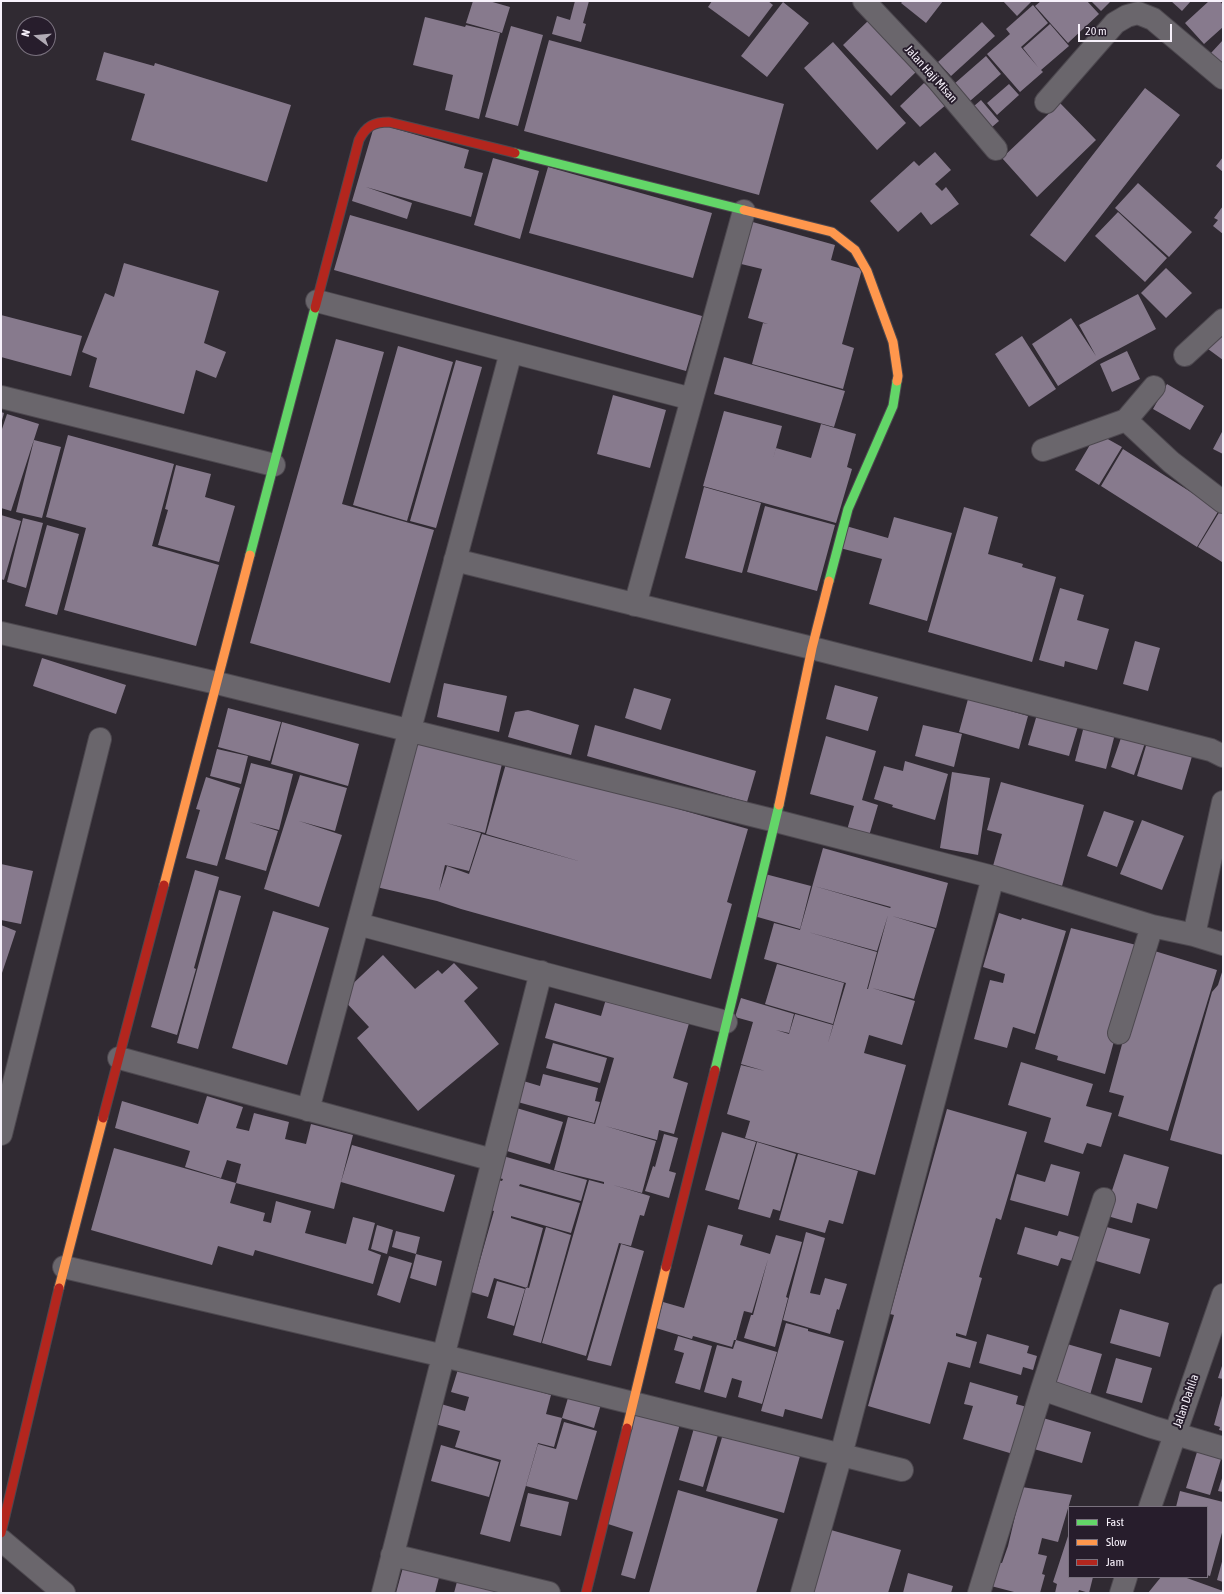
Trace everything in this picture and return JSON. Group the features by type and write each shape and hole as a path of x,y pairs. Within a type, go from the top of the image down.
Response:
{"street":[{"name":"Jalan Haji Misan","path":"864,1 931,72 996,149"},
{"path":"1046,102 1116,23 1127,16 1138,13 1153,19 1223,78"},
{"path":"1,1534 64,1267 359,140 364,130 376,122 389,122 832,232 855,250 867,271 893,342 898,376 893,406 884,431 867,463 848,509 812,648 776,821 586,1593"},
{"path":"635,606 744,211"},
{"path":"317,301 692,399"},
{"path":"1185,355 1223,320"},
{"path":"308,1110 408,730 511,352"},
{"path":"1043,450 1126,420 1154,387"},
{"path":"1,396 274,465"},
{"path":"1126,420 1171,462 1223,502"},
{"path":"455,560 635,606 812,648 1211,750 1223,756"},
{"path":"1,633 217,683 776,821 993,877 1152,926 1194,935 1223,944"},
{"path":"1,1134 100,739"},
{"path":"1194,935 1223,802"},
{"path":"802,1593 841,1454 993,877"},
{"path":"358,924 726,1022"},
{"path":"1119,1033 1152,926"},
{"path":"383,1593 541,972"},
{"path":"119,1058 493,1160"},
{"path":"979,1593 1042,1389 1104,1199"},
{"path":"64,1267 444,1356 902,1470"},
{"name":"Jalan Dahlia","path":"1150,1506 1223,1295"},
{"path":"1042,1389 1175,1434 1223,1448"},
{"path":"1,1540 64,1593"},
{"path":"392,1555 550,1593"},
{"path":"1121,1593 1126,1578"}],"building":[{"path":"473,1 489,1 510,7 502,33 466,23"},
{"path":"575,1 589,1 583,23 586,24 581,42 552,34 557,16 570,20"},
{"path":"712,1 768,1 773,5 749,37 708,7"},
{"path":"903,1 943,1 926,23 901,3"},
{"path":"1003,1 1032,1 1017,16"},
{"path":"1041,1 1087,1 1099,14 1068,43 1035,6"},
{"path":"1091,1 1111,1 1101,11"},
{"path":"1171,1 1191,1 1182,11"},
{"path":"1209,1 1220,1 1223,5 1223,27 1204,44 1185,23"},
{"path":"783,2 809,23 767,77 741,56"},
{"path":"1033,5 1048,23 1021,47 1038,67 1023,48 1050,24 1069,46 1041,70 1043,72 1020,92 987,54 1010,34 1006,29"},
{"path":"425,17 465,27 466,25 500,33 479,119 445,110 453,75 413,65"},
{"path":"869,20 917,71 891,96 843,45"},
{"path":"982,22 995,36 951,76 938,62"},
{"path":"511,26 543,35 518,126 485,117"},
{"path":"549,40 784,104 759,195 524,131"},
{"path":"1223,40 1223,65 1211,53"},
{"path":"833,42 906,123 877,150 804,68"},
{"path":"104,52 154,66 155,63 291,105 267,182 131,140 145,94 96,80"},
{"path":"986,56 1001,74 970,101 954,84"},
{"path":"924,83 947,104 920,127 900,106"},
{"path":"1009,84 1019,95 997,115 987,103"},
{"path":"1145,88 1180,115 1065,262 1030,235"},
{"path":"981,100 999,121 985,133 967,112"},
{"path":"1060,103 1096,140 1037,197 1002,158"},
{"path":"375,123 469,150 464,168 483,173 471,217 366,187 412,203 407,219 352,201"},
{"path":"935,152 951,170 935,184 942,191 946,187 959,204 931,225 921,212 898,232 870,201 914,161 919,166"},
{"path":"1223,157 1223,172 1216,166"},
{"path":"493,158 539,171 520,239 474,225"},
{"path":"548,167 712,213 693,278 529,233"},
{"path":"1138,183 1192,232 1169,257 1115,208"},
{"path":"1223,206 1223,234 1213,226 1218,220 1214,218"},
{"path":"1118,212 1167,258 1145,282 1095,236"},
{"path":"350,215 702,316 686,371 334,270"},
{"path":"749,221 835,245 831,260 862,269 842,344 854,348 843,389 752,364 763,323 768,324 748,318 762,269 737,263"},
{"path":"124,263 219,291 204,343 226,352 216,378 196,370 184,414 89,387 97,358 82,352 105,293 114,297"},
{"path":"1166,268 1192,293 1166,318 1141,293"},
{"path":"1138,294 1156,329 1098,360 1058,386 1032,344 1071,318 1096,356 1079,325"},
{"path":"1,315 82,336 71,376 1,357"},
{"path":"1223,328 1223,360 1208,349"},
{"path":"1022,336 1056,389 1029,407 995,354"},
{"path":"336,339 384,352 342,504 434,530 390,683 250,643"},
{"path":"398,346 453,362 407,521 353,505"},
{"path":"1127,351 1140,379 1112,392 1100,364"},
{"path":"724,357 845,391 834,427 714,394"},
{"path":"456,360 482,367 436,528 410,521"},
{"path":"1167,384 1204,406 1190,430 1153,409"},
{"path":"613,395 666,410 650,468 597,454"},
{"path":"724,411 782,426 776,448 811,458 821,424 856,434 847,467 852,469 836,523 703,486"},
{"path":"1,412 4,413 1,424"},
{"path":"7,414 39,424 11,511 1,508 1,432"},
{"path":"1223,430 1223,454 1213,449"},
{"path":"1097,433 1122,447 1099,485 1075,470"},
{"path":"68,435 174,464 152,546 219,565 196,646 64,610 86,528 46,517"},
{"path":"34,440 61,447 42,518 16,512"},
{"path":"1123,449 1219,510 1197,547 1101,486"},
{"path":"176,465 211,474 205,497 235,506 219,562 158,545 168,510 165,509"},
{"path":"704,487 761,503 742,573 685,558"},
{"path":"765,506 835,525 817,591 747,572"},
{"path":"964,507 998,517 988,554 1023,564 1022,567 1056,577 1032,662 928,632"},
{"path":"1220,511 1223,512 1222,562 1198,547"},
{"path":"1,515 21,521 4,580 1,579"},
{"path":"894,517 952,533 927,621 869,604 882,559 840,548 846,526 888,538"},
{"path":"23,518 43,523 26,588 7,582"},
{"path":"47,525 79,534 57,615 25,606"},
{"path":"1060,588 1084,595 1077,620 1109,629 1097,670 1065,661 1064,667 1039,660"},
{"path":"1135,641 1160,648 1148,691 1123,684"},
{"path":"42,658 126,685 116,714 33,686"},
{"path":"444,683 507,696 499,732 437,717"},
{"path":"835,685 878,697 868,731 826,719"},
{"path":"634,688 671,699 661,730 625,718"},
{"path":"968,699 1028,716 1019,749 959,732"},
{"path":"228,708 281,722 270,761 218,747"},
{"path":"528,710 579,725 571,755 508,737 515,712"},
{"path":"1038,711 1079,723 1069,756 1028,745"},
{"path":"282,722 359,744 348,786 271,764"},
{"path":"1085,722 1116,730 1106,769 1075,761"},
{"path":"595,725 756,771 747,802 587,756"},
{"path":"923,725 962,734 954,767 915,756"},
{"path":"1123,732 1146,740 1134,775 1111,767"},
{"path":"826,736 876,751 862,800 878,805 869,836 847,830 854,806 810,794"},
{"path":"412,737 503,760 485,833 446,823 481,833 469,871 445,865 439,891 447,866 469,874 482,834 582,862 486,834 507,760 748,829 727,902 732,904 711,979 437,901 372,886"},
{"path":"1148,739 1193,753 1182,790 1137,776"},
{"path":"217,749 248,756 241,784 210,776"},
{"path":"905,761 948,774 935,820 892,807 893,805 874,799 884,766 903,771"},
{"path":"251,763 293,774 279,830 249,822 278,831 266,871 225,859"},
{"path":"952,772 990,778 978,855 940,848"},
{"path":"300,775 347,788 335,831 299,821 342,835 319,907 264,889"},
{"path":"206,777 240,788 217,866 186,858 200,810 196,809"},
{"path":"1001,782 1084,805 1062,886 993,866 1002,834 987,830"},
{"path":"1104,811 1134,821 1117,867 1087,856"},
{"path":"1142,820 1184,836 1162,890 1120,874"},
{"path":"823,848 948,883 936,928 892,916 935,929 914,999 872,988 915,1001 902,1045 869,1035 864,1053 906,1065 875,1175 745,1138 750,1121 727,1114 741,1065 765,1071 741,1064 753,1022 735,1017 741,998 794,1014 789,1033 776,1030 789,1034 795,1014 833,1025 828,1043 846,983 764,959 774,923 800,930","holes":["814,886 891,907 890,908","888,915 868,989 877,952 808,932 877,951"]},
{"path":"1,864 33,871 21,924 1,920"},
{"path":"195,870 219,877 194,968 196,969 177,1035 151,1027"},
{"path":"765,874 811,886 800,929 754,916"},
{"path":"219,890 241,896 198,1049 177,1043"},
{"path":"273,911 329,928 287,1065 232,1048"},
{"path":"999,913 1066,931 1035,1034 1013,1027 1007,1048 974,1039 990,980 1003,983 1005,974 983,967"},
{"path":"1,925 16,931 1,976"},
{"path":"1071,928 1140,946 1105,1074 1057,1060 1058,1056 1035,1049"},
{"path":"1148,949 1217,970 1168,1131 1118,1116 1124,1096 1109,1092"},
{"path":"383,955 415,989 438,970 442,974 454,963 478,988 464,1001 499,1044 418,1111 357,1038 369,1027 340,996"},
{"path":"777,964 844,983 833,1024 765,1004"},
{"path":"1223,969 1223,1155 1170,1140 1212,992 1218,985"},
{"path":"606,999 690,1020 673,1078 688,1083 674,1134 659,1130 657,1140 605,1126 656,1141 642,1193 613,1185 650,1196 644,1216 640,1215 631,1246 619,1243 586,1356 542,1343 589,1180 604,1184 604,1182 554,1170 568,1117 595,1124 614,1058 545,1038 555,1003 601,1016"},
{"path":"553,1043 607,1058 600,1083 546,1068"},
{"path":"1021,1062 1093,1084 1086,1106 1112,1113 1101,1147 1087,1143 1083,1154 1044,1142 1051,1118 1008,1105"},
{"path":"543,1074 598,1088 595,1101 600,1102 594,1123 514,1101 520,1080 540,1086"},
{"path":"207,1096 243,1107 236,1128 249,1131 254,1113 289,1122 285,1139 306,1144 311,1124 353,1135 334,1209 236,1183 241,1164 227,1160 221,1178 185,1167 190,1151 115,1128 122,1101 198,1124"},
{"path":"510,1106 563,1122 550,1164 497,1148"},
{"path":"947,1109 1027,1132 1001,1220 996,1218 979,1277 982,1278 966,1336 956,1333 956,1336 977,1342 970,1368 948,1362 930,1424 868,1406 894,1315 890,1314"},
{"path":"722,1132 756,1142 739,1200 705,1190"},
{"path":"664,1134 678,1138 669,1171 676,1173 669,1198 645,1191 653,1166 655,1167"},
{"path":"757,1142 796,1154 780,1211 773,1209 770,1218 738,1209"},
{"path":"352,1145 455,1175 444,1212 341,1182"},
{"path":"114,1148 236,1183 230,1203 265,1213 263,1221 271,1223 276,1201 311,1211 305,1233 346,1244 353,1217 375,1223 368,1250 381,1255 373,1284 255,1250 253,1256 218,1246 212,1265 91,1230"},
{"path":"496,1154 587,1180 581,1201 520,1184 519,1186 580,1203 571,1233 511,1216 511,1218 543,1228 527,1288 494,1278 488,1297 471,1292 494,1211 490,1210 498,1180 502,1181 503,1179 499,1178"},
{"path":"798,1154 858,1171 843,1224 829,1220 825,1233 779,1220"},
{"path":"1124,1154 1169,1167 1157,1209 1137,1203 1132,1223 1104,1215"},
{"path":"1051,1164 1080,1172 1068,1216 1010,1200 1017,1174 1045,1182"},
{"path":"377,1225 393,1230 387,1254 371,1249"},
{"path":"708,1225 743,1235 740,1245 770,1254 776,1235 802,1242 786,1297 788,1298 775,1347 744,1338 751,1315 753,1315 768,1259 752,1313 744,1311 736,1340 734,1340 732,1347 693,1336 692,1339 656,1328 663,1302 684,1308"},
{"path":"1103,1226 1150,1239 1140,1274 1093,1260"},
{"path":"546,1227 571,1235 541,1343 513,1335 526,1287 529,1288"},
{"path":"1025,1227 1057,1236 1059,1231 1083,1238 1076,1262 1061,1258 1058,1266 1017,1254"},
{"path":"396,1231 420,1237 416,1254 392,1247"},
{"path":"806,1232 825,1238 810,1293 820,1295 825,1278 847,1284 839,1310 837,1309 830,1334 783,1320"},
{"path":"621,1244 644,1251 611,1366 587,1360"},
{"path":"416,1254 442,1261 436,1286 410,1278"},
{"path":"389,1256 412,1263 400,1303 377,1295"},
{"path":"497,1281 525,1289 514,1326 487,1318"},
{"path":"1120,1309 1169,1323 1160,1357 1110,1343"},
{"path":"786,1323 844,1341 822,1419 785,1409 783,1417 761,1411"},
{"path":"987,1334 1029,1346 1027,1353 1037,1356 1033,1370 1023,1367 1021,1375 979,1363"},
{"path":"678,1336 712,1346 700,1390 675,1383 684,1353 674,1350"},
{"path":"736,1340 777,1352 762,1404 738,1397 742,1381 732,1378 726,1398 704,1392 717,1345 733,1349"},
{"path":"1060,1342 1102,1354 1090,1395 1048,1383"},
{"path":"1116,1358 1152,1368 1142,1403 1106,1393"},
{"path":"1223,1363 1223,1379 1218,1378"},
{"path":"459,1366 492,1378 551,1395 546,1414 562,1418 554,1447 538,1443 510,1542 480,1534 501,1460 455,1447 460,1431 435,1424 441,1404 465,1411 469,1397 451,1392"},
{"path":"970,1382 1018,1396 1016,1404 1027,1407 1013,1454 963,1439 973,1406 964,1404"},
{"path":"570,1391 602,1401 594,1428 562,1418"},
{"path":"1223,1392 1223,1431 1219,1430 1220,1427 1214,1425"},
{"path":"634,1412 680,1424 635,1579 621,1575 633,1532 608,1524"},
{"path":"1043,1418 1091,1432 1082,1463 1034,1449"},
{"path":"564,1422 597,1431 577,1500 526,1486 538,1444 556,1449"},
{"path":"694,1428 718,1435 703,1487 679,1480"},
{"path":"723,1434 800,1456 784,1513 706,1491"},
{"path":"441,1445 499,1462 489,1497 431,1481"},
{"path":"1197,1452 1221,1459 1210,1495 1186,1488"},
{"path":"1223,1475 1223,1492 1218,1491"},
{"path":"1022,1487 1072,1495 1058,1542 1042,1538 1038,1554 1047,1556 1042,1574 1045,1575 1040,1593 1018,1593 991,1586 998,1562 1002,1563 1008,1546"},
{"path":"678,1490 778,1519 756,1593 649,1593"},
{"path":"1180,1491 1223,1502 1223,1529 1210,1576 1208,1575 1208,1506 1176,1506"},
{"path":"528,1493 569,1502 561,1536 520,1526"},
{"path":"831,1530 901,1550 888,1593 813,1593"},
{"path":"1068,1536 1068,1578 1093,1578 1089,1593 1079,1590 1078,1593 1055,1593 1057,1584 1053,1582"},
{"path":"1223,1558 1223,1582 1217,1580"},
{"path":"405,1560 441,1570 435,1593 396,1593"},
{"path":"908,1573 953,1586 951,1593 903,1593"},
{"path":"459,1574 525,1593 454,1593"},
{"path":"1160,1578 1187,1578 1223,1591 1223,1593 1148,1593"}],"traffic: fast":[{"path":"515,153 744,210"},
{"path":"250,555 315,308"},
{"path":"829,581 848,509 893,406 897,381"},
{"path":"715,1070 779,805"}],"traffic: slow":[{"path":"744,210 832,232 855,250 867,271 893,342 898,376 897,381"},
{"path":"164,885 250,555"},
{"path":"779,805 812,648 829,581"},
{"path":"59,1288 103,1118"},
{"path":"627,1428 666,1267"}],"traffic: jam":[{"path":"315,308 359,140 368,128 375,124 389,122 515,153"},
{"path":"103,1118 164,885"},
{"path":"666,1267 715,1070"},
{"path":"1,1533 59,1288"},
{"path":"586,1593 627,1428"}]}
